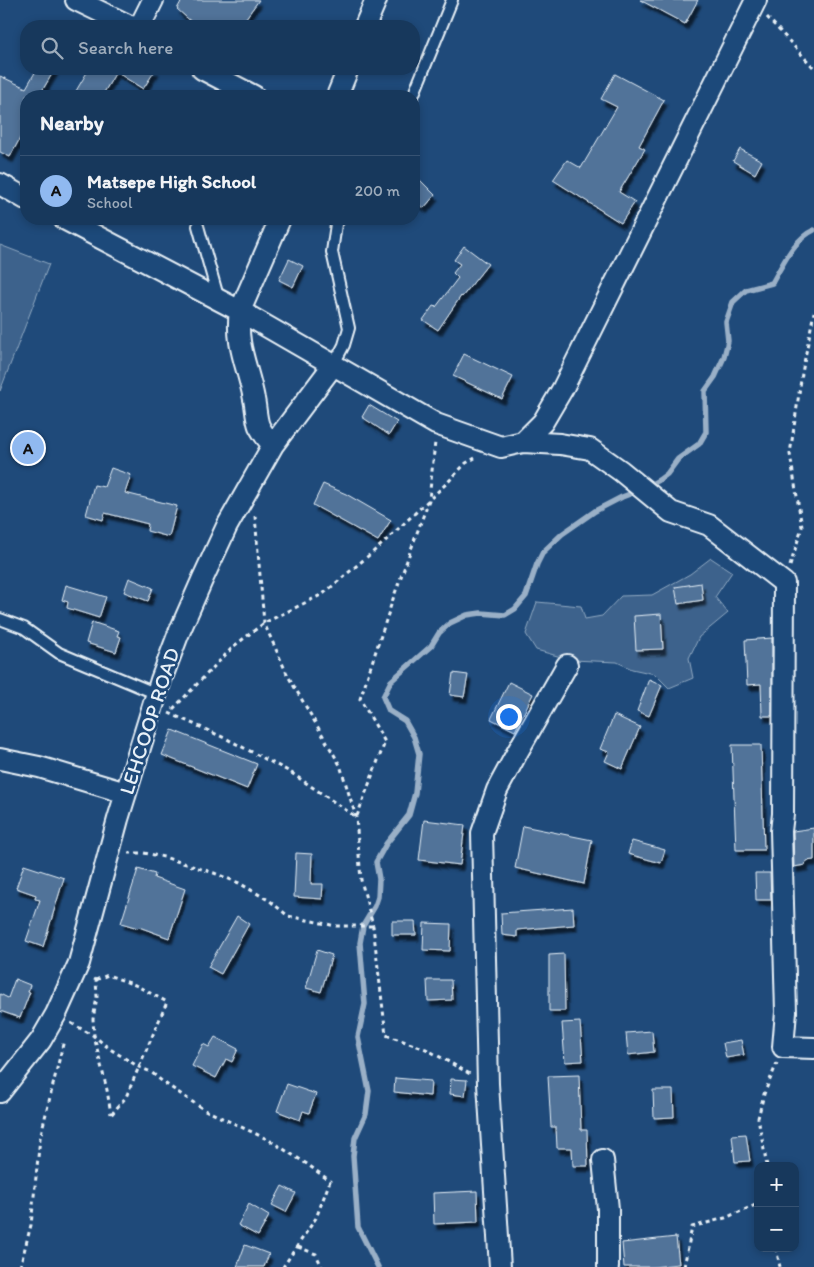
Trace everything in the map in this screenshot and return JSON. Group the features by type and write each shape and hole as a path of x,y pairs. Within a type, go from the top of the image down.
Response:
{"street":[{"path":"76,0 118,20"},
{"path":"143,20 152,0"},
{"path":"368,20 376,0"},
{"path":"522,442 543,422 563,388 755,2"},
{"path":"214,75 242,90"},
{"path":"339,90 346,75"},
{"path":"0,184 20,196"},
{"path":"75,225 240,311 436,424 501,447 522,442 590,448 671,512 709,525 784,583 783,806 781,831 786,1012 783,1046 814,1048"},
{"path":"273,445 265,437 258,424 248,373 240,348 238,326 240,311 277,225"},
{"name":"LEHCOOP ROAD","path":"0,1092 42,1040 56,1014 78,963 126,793 159,705 178,635 199,586 227,526 273,445 334,364"},
{"path":"500,1267 488,1084 482,833 497,790 522,742 567,665"},
{"path":"2,765 39,767 126,793"},
{"path":"603,1160 608,1209 608,1267"}],"lane":[{"path":"415,90 452,0"},
{"path":"334,364 344,344 349,328 332,252 336,225"},
{"path":"198,226 219,300"},
{"path":"0,619 24,628 59,653 159,705"}],"path":[{"path":"755,2 814,68"},
{"path":"784,583 802,527 790,454 802,373 814,312"},
{"path":"356,817 385,742 360,699 394,596 429,500 436,424"},
{"path":"356,817 290,772 159,705 264,623 323,594 380,546 466,463 501,447"},
{"path":"252,482 264,623 288,676 340,765 356,817 361,880 372,926 386,1035 426,1048 488,1084"},
{"path":"110,850 164,857 214,873 239,883 270,901 288,916 336,926 372,926"},
{"path":"78,963 86,973 96,980"},
{"path":"108,975 135,985 167,1002 126,1097 111,1115 94,1036 93,1019 97,997 96,980 108,975"},
{"path":"20,1267 31,1225 40,1138 68,1021 94,1036 110,1049 139,1067 151,1072 203,1108 269,1140 330,1181 316,1218 283,1267"},
{"path":"766,1162 758,1118 764,1094 783,1046"},
{"path":"684,1267 692,1227 725,1218 754,1206"},
{"path":"298,1247 316,1254 322,1267"},
{"path":"777,1252 780,1267"}],"shaded area":[{"path":"0,245 49,264 0,391"},
{"path":"711,558 732,572 715,597 728,613 699,637 689,658 693,678 669,688 655,674 632,669 617,662 572,660 536,650 526,634 537,602 581,606 585,619 602,616 621,596 652,595 690,574"}],"building":[{"path":"182,0 259,0 244,20 189,20 177,9"},
{"path":"640,0 698,0 685,24"},
{"path":"615,74 664,100 639,146 645,149 619,192 635,202 621,223 553,180 567,160 581,168 617,107 601,99"},
{"path":"34,75 51,75 43,90 20,90 20,138 10,157 0,152 0,76 26,88"},
{"path":"85,75 114,75 106,90 77,90"},
{"path":"121,75 152,75 143,89"},
{"path":"740,149 762,161 755,174 733,161"},
{"path":"420,180 435,195 424,208 420,205"},
{"path":"464,246 488,264 461,296 438,330 423,320 433,306 436,307 458,278 453,273 460,264 454,260"},
{"path":"289,259 303,266 293,287 279,280"},
{"path":"464,354 513,377 502,399 453,376"},
{"path":"369,405 397,422 389,435 362,417"},
{"path":"111,468 131,475 125,493 177,506 169,537 147,531 148,524 105,513 103,520 86,515 94,485 104,487"},
{"path":"323,484 346,494 391,520 378,541 313,505"},
{"path":"129,578 153,588 148,601 124,592"},
{"path":"701,583 703,600 678,604 675,587"},
{"path":"66,585 106,597 99,618 67,608 68,602 62,600"},
{"path":"661,614 663,649 636,650 634,616"},
{"path":"92,622 119,631 117,636 121,637 116,652 86,643"},
{"path":"772,638 772,716 762,716 761,684 747,685 745,640"},
{"path":"453,673 468,675 464,697 450,695"},
{"path":"649,679 662,685 649,716 637,711"},
{"path":"509,682 533,694 515,731 491,719"},
{"path":"614,715 640,727 622,769 605,761 609,752 600,749"},
{"path":"172,730 257,764 247,789 162,755"},
{"path":"732,745 761,745 764,850 736,850"},
{"path":"424,820 465,825 460,865 419,860"},
{"path":"523,826 592,840 584,884 515,868"},
{"path":"814,828 814,860 806,861 805,865 794,867 793,831"},
{"path":"632,841 665,850 661,863 628,854"},
{"path":"296,853 312,854 311,884 323,884 322,899 294,897"},
{"path":"24,865 64,878 43,947 26,941 40,900 35,899 36,895 16,888"},
{"path":"138,869 155,874 154,878 185,889 169,938 139,927 121,923"},
{"path":"755,873 770,873 771,900 756,900"},
{"path":"573,908 574,925 517,930 517,937 502,935 501,913"},
{"path":"237,916 249,924 221,974 208,967"},
{"path":"392,921 415,921 416,935 392,935"},
{"path":"424,923 451,924 450,951 423,950"},
{"path":"317,950 332,955 321,992 306,988"},
{"path":"564,954 565,1011 549,1011 549,955"},
{"path":"15,979 30,985 28,992 30,992 20,1018 0,1011 0,994 8,998"},
{"path":"427,980 451,980 452,1000 428,1001"},
{"path":"580,1022 583,1061 565,1062 562,1023"},
{"path":"652,1031 654,1052 628,1055 626,1033"},
{"path":"215,1037 238,1049 232,1062 226,1059 216,1078 192,1066 203,1044 209,1047"},
{"path":"741,1040 744,1055 726,1058 723,1043"},
{"path":"579,1075 581,1130 587,1130 588,1166 573,1166 572,1148 557,1148 556,1127 551,1127 548,1076"},
{"path":"395,1078 431,1081 430,1096 394,1092"},
{"path":"451,1079 467,1080 465,1096 450,1094"},
{"path":"287,1084 316,1094 309,1113 303,1111 300,1120 277,1111"},
{"path":"653,1090 673,1090 674,1117 654,1118"},
{"path":"746,1134 750,1161 735,1162 732,1135"},
{"path":"282,1186 296,1193 286,1212 272,1205"},
{"path":"477,1191 478,1222 434,1224 433,1193"},
{"path":"249,1204 269,1216 258,1236 238,1225"},
{"path":"676,1237 679,1264 653,1267 624,1267 622,1243"},
{"path":"245,1245 269,1254 264,1267 237,1267"}],"waterway":[{"path":"378,1267 358,1227 353,1156 355,1138 366,1114 369,1091 358,1037 365,1004 360,943 363,926 378,897 379,879 376,862 386,844 409,815 415,793 419,754 414,737 405,721 389,711 383,697 391,681 431,646 439,633 450,623 467,615 481,613 505,615 515,609 526,596 543,552 562,534 595,511 659,480 667,474 678,459 699,444 706,432 705,391 715,377 724,357 728,341 726,322 733,302 746,290 772,283 795,246 814,230"}],"place":[{"name":"Matsepe High School","path":"28,448"}]}
